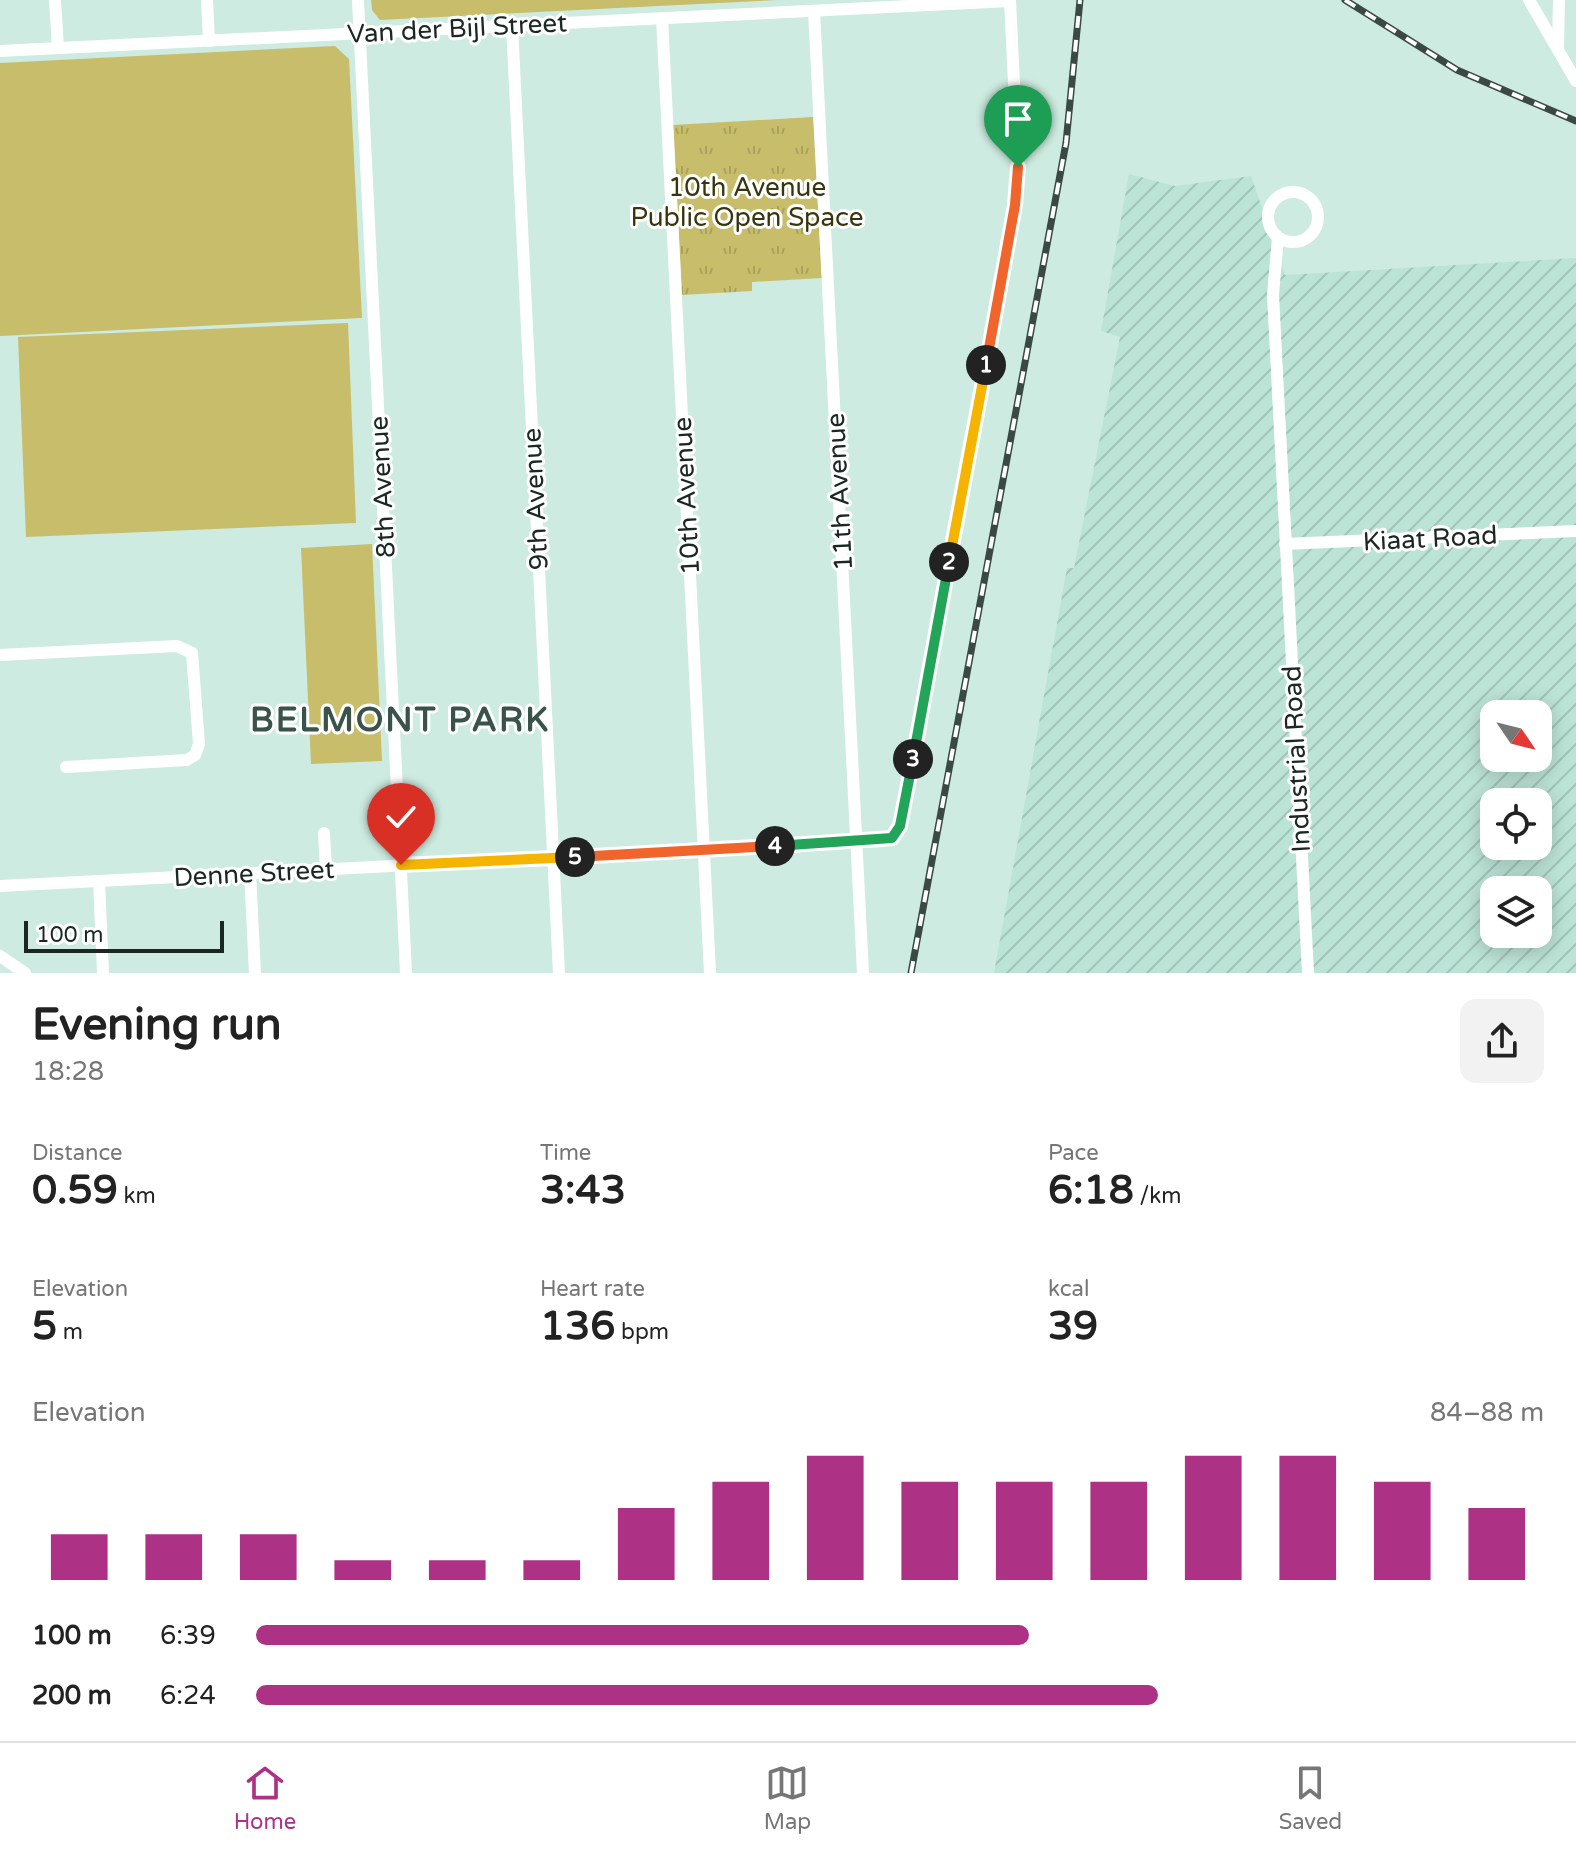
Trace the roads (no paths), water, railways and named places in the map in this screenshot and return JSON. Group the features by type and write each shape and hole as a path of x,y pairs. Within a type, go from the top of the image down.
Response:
{"street":[{"path":"55,0 58,48"},
{"path":"207,0 209,41"},
{"name":"8th Avenue","path":"358,0 406,973"},
{"name":"Van der Bijl Street","path":"0,51 1010,0"},
{"name":"Denne Street","path":"0,886 892,838 900,826 1015,205 1018,167 1010,0"},
{"path":"1529,0 1576,81"},
{"path":"1558,48 1559,0"},
{"name":"11th Avenue","path":"814,11 863,973"},
{"name":"10th Avenue","path":"662,18 710,973"},
{"name":"9th Avenue","path":"512,26 559,973"},
{"path":"1289,193 1309,198 1318,216 1315,230 1298,242 1278,237 1269,226 1272,205 1289,193"},
{"name":"Industrial Road","path":"1278,237 1273,295 1308,973"},
{"name":"Kiaat Road","path":"1285,544 1576,531"},
{"path":"0,655 177,646 192,653 199,744 195,755 187,760 66,767"},
{"path":"324,833 326,869"},
{"path":"250,873 255,973"},
{"path":"99,881 103,973"},
{"path":"0,956 25,973"}],"railway":[{"path":"911,973 1066,143 1080,0"},
{"path":"1345,0 1457,70 1576,121"}],"district":[{"name":"BELMONT PARK","path":"400,719"}],"park label":[{"name":"10th Avenue Public Open Space","path":"747,202"}]}
